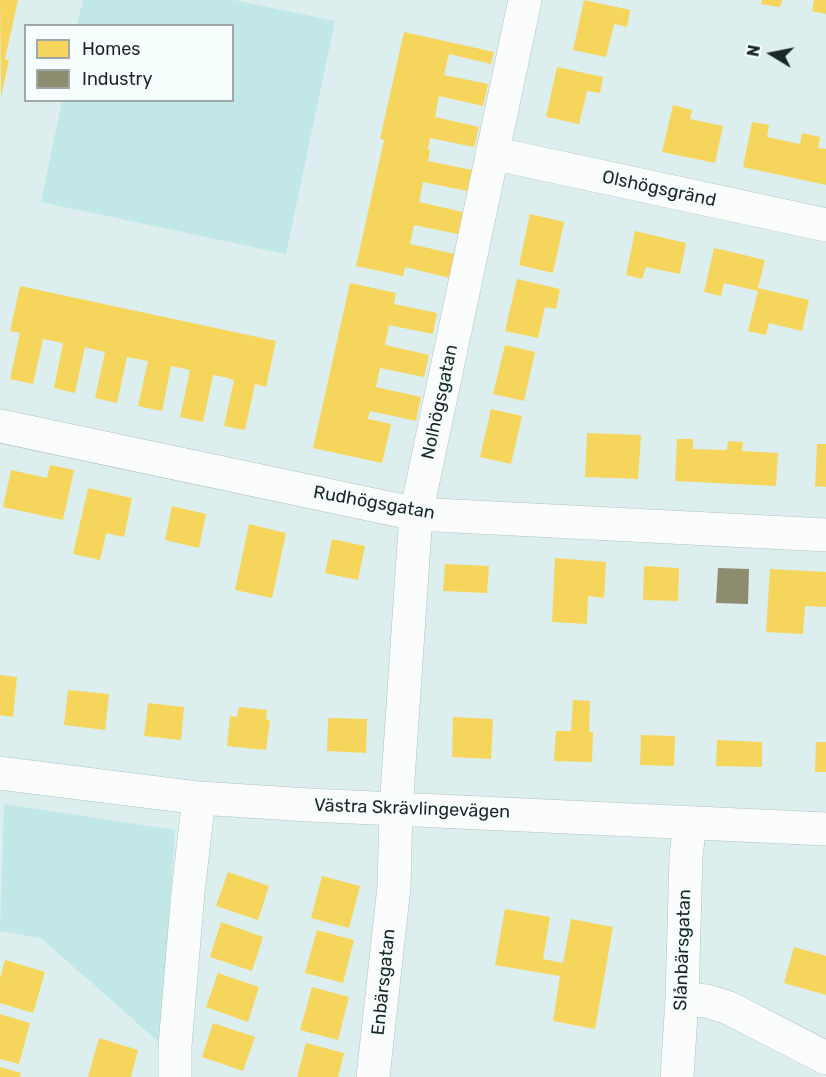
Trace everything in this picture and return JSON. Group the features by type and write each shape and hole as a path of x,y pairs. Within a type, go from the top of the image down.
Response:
{"street":[{"name":"Nolhögsgatan","path":"396,809 416,514 525,0"},
{"name":"Olshögsgränd","path":"492,153 826,225"},
{"name":"Rudhögsgatan","path":"0,426 416,514 826,535"},
{"name":"Västra Skrävlingevägen","path":"0,773 199,798 826,829"},
{"path":"175,1077 175,1046 188,892 199,798"},
{"name":"Enbärsgatan","path":"373,1077 394,887 396,809"},
{"name":"Slånbärsgatan","path":"677,1077 682,999 686,856 690,824"},
{"path":"682,999 707,1001 729,1008 826,1058"}],"shaded area":[{"path":"83,0 234,0 335,21 286,254 41,202 62,102 234,102 234,24 77,24"},
{"path":"4,804 175,830 161,1044 41,938 0,931"}],"building: Homes":[{"path":"0,0 18,0 5,59 9,60 1,97"},
{"path":"584,0 630,10 627,27 614,24 606,57 573,50"},
{"path":"762,0 782,0 780,7 761,4"},
{"path":"814,0 826,0 826,14 812,11"},
{"path":"404,32 494,52 491,64 449,54 444,75 488,84 483,106 439,96 435,117 479,127 474,147 430,138 428,161 472,170 467,191 423,182 419,202 463,212 458,234 414,225 410,244 455,254 450,278 405,267 403,276 356,266 384,140 380,139"},
{"path":"557,67 603,77 600,93 587,91 579,124 546,117"},
{"path":"673,105 692,110 690,119 723,126 715,163 662,152"},
{"path":"752,122 769,125 767,137 800,144 802,133 820,137 818,148 826,149 826,185 743,167"},
{"path":"530,214 564,222 553,273 519,265"},
{"path":"635,231 686,243 680,274 646,267 642,279 626,275"},
{"path":"714,248 765,260 758,288 809,300 802,331 769,323 766,335 748,331 758,291 724,283 721,296 704,292"},
{"path":"517,279 560,289 556,309 545,307 538,338 505,331"},
{"path":"350,283 396,293 394,304 437,313 433,334 389,325 385,345 429,355 424,377 380,368 376,387 421,397 416,421 370,411 368,419 391,424 382,463 313,448"},
{"path":"20,286 276,341 266,387 255,384 245,430 224,426 234,380 224,377 213,375 203,422 180,417 190,370 171,366 162,411 138,406 148,361 127,357 117,403 95,398 105,352 85,347 75,393 54,388 63,343 43,339 33,384 10,379 20,333 10,331"},
{"path":"505,345 535,352 524,401 493,394"},
{"path":"491,409 522,416 511,464 480,457"},
{"path":"587,433 641,435 638,479 585,477"},
{"path":"677,439 693,439 693,449 727,450 728,441 743,442 742,451 778,453 776,486 675,481"},
{"path":"817,444 826,444 826,487 815,486"},
{"path":"50,465 74,470 63,520 3,507 11,470 47,478"},
{"path":"88,488 132,498 124,537 106,533 100,560 73,554"},
{"path":"172,506 206,514 199,548 165,540"},
{"path":"249,524 286,533 272,598 235,590"},
{"path":"332,539 365,546 358,580 325,573"},
{"path":"555,558 606,562 604,598 588,596 587,624 552,622"},
{"path":"445,564 489,566 487,593 443,591"},
{"path":"644,566 679,568 678,601 643,600"},
{"path":"770,569 826,572 826,607 805,606 803,634 766,632"},
{"path":"0,675 17,677 13,717 0,715"},
{"path":"68,690 109,694 105,730 64,725"},
{"path":"573,700 590,701 589,732 593,732 592,762 554,761 556,731 571,731"},
{"path":"148,703 184,707 181,740 144,736"},
{"path":"239,707 267,710 266,720 270,720 266,750 227,746 230,716 237,717"},
{"path":"453,717 493,719 491,759 452,757"},
{"path":"328,718 367,719 366,753 327,751"},
{"path":"641,735 675,736 674,766 640,765"},
{"path":"717,740 762,742 762,767 716,766"},
{"path":"816,742 826,742 826,772 815,772"},
{"path":"228,872 269,886 258,920 216,906"},
{"path":"322,876 360,886 349,928 311,918"},
{"path":"505,909 550,917 543,959 563,963 571,919 613,927 595,1029 553,1021 560,976 495,965"},
{"path":"221,922 263,937 252,971 210,957"},
{"path":"317,930 354,940 343,983 305,973"},
{"path":"794,947 826,956 826,995 784,983"},
{"path":"5,960 45,972 33,1013 0,1003 0,978"},
{"path":"218,973 259,987 248,1022 206,1007"},
{"path":"312,987 349,997 338,1040 300,1030"},
{"path":"0,1014 30,1023 19,1064 0,1059"},
{"path":"213,1023 255,1037 243,1071 202,1057"},
{"path":"99,1038 138,1050 131,1077 88,1077"},
{"path":"306,1043 344,1053 338,1077 297,1077"},
{"path":"0,1067 21,1073 20,1077 0,1077"}],"building: Industry":[{"path":"718,568 749,569 748,604 716,603"}]}
